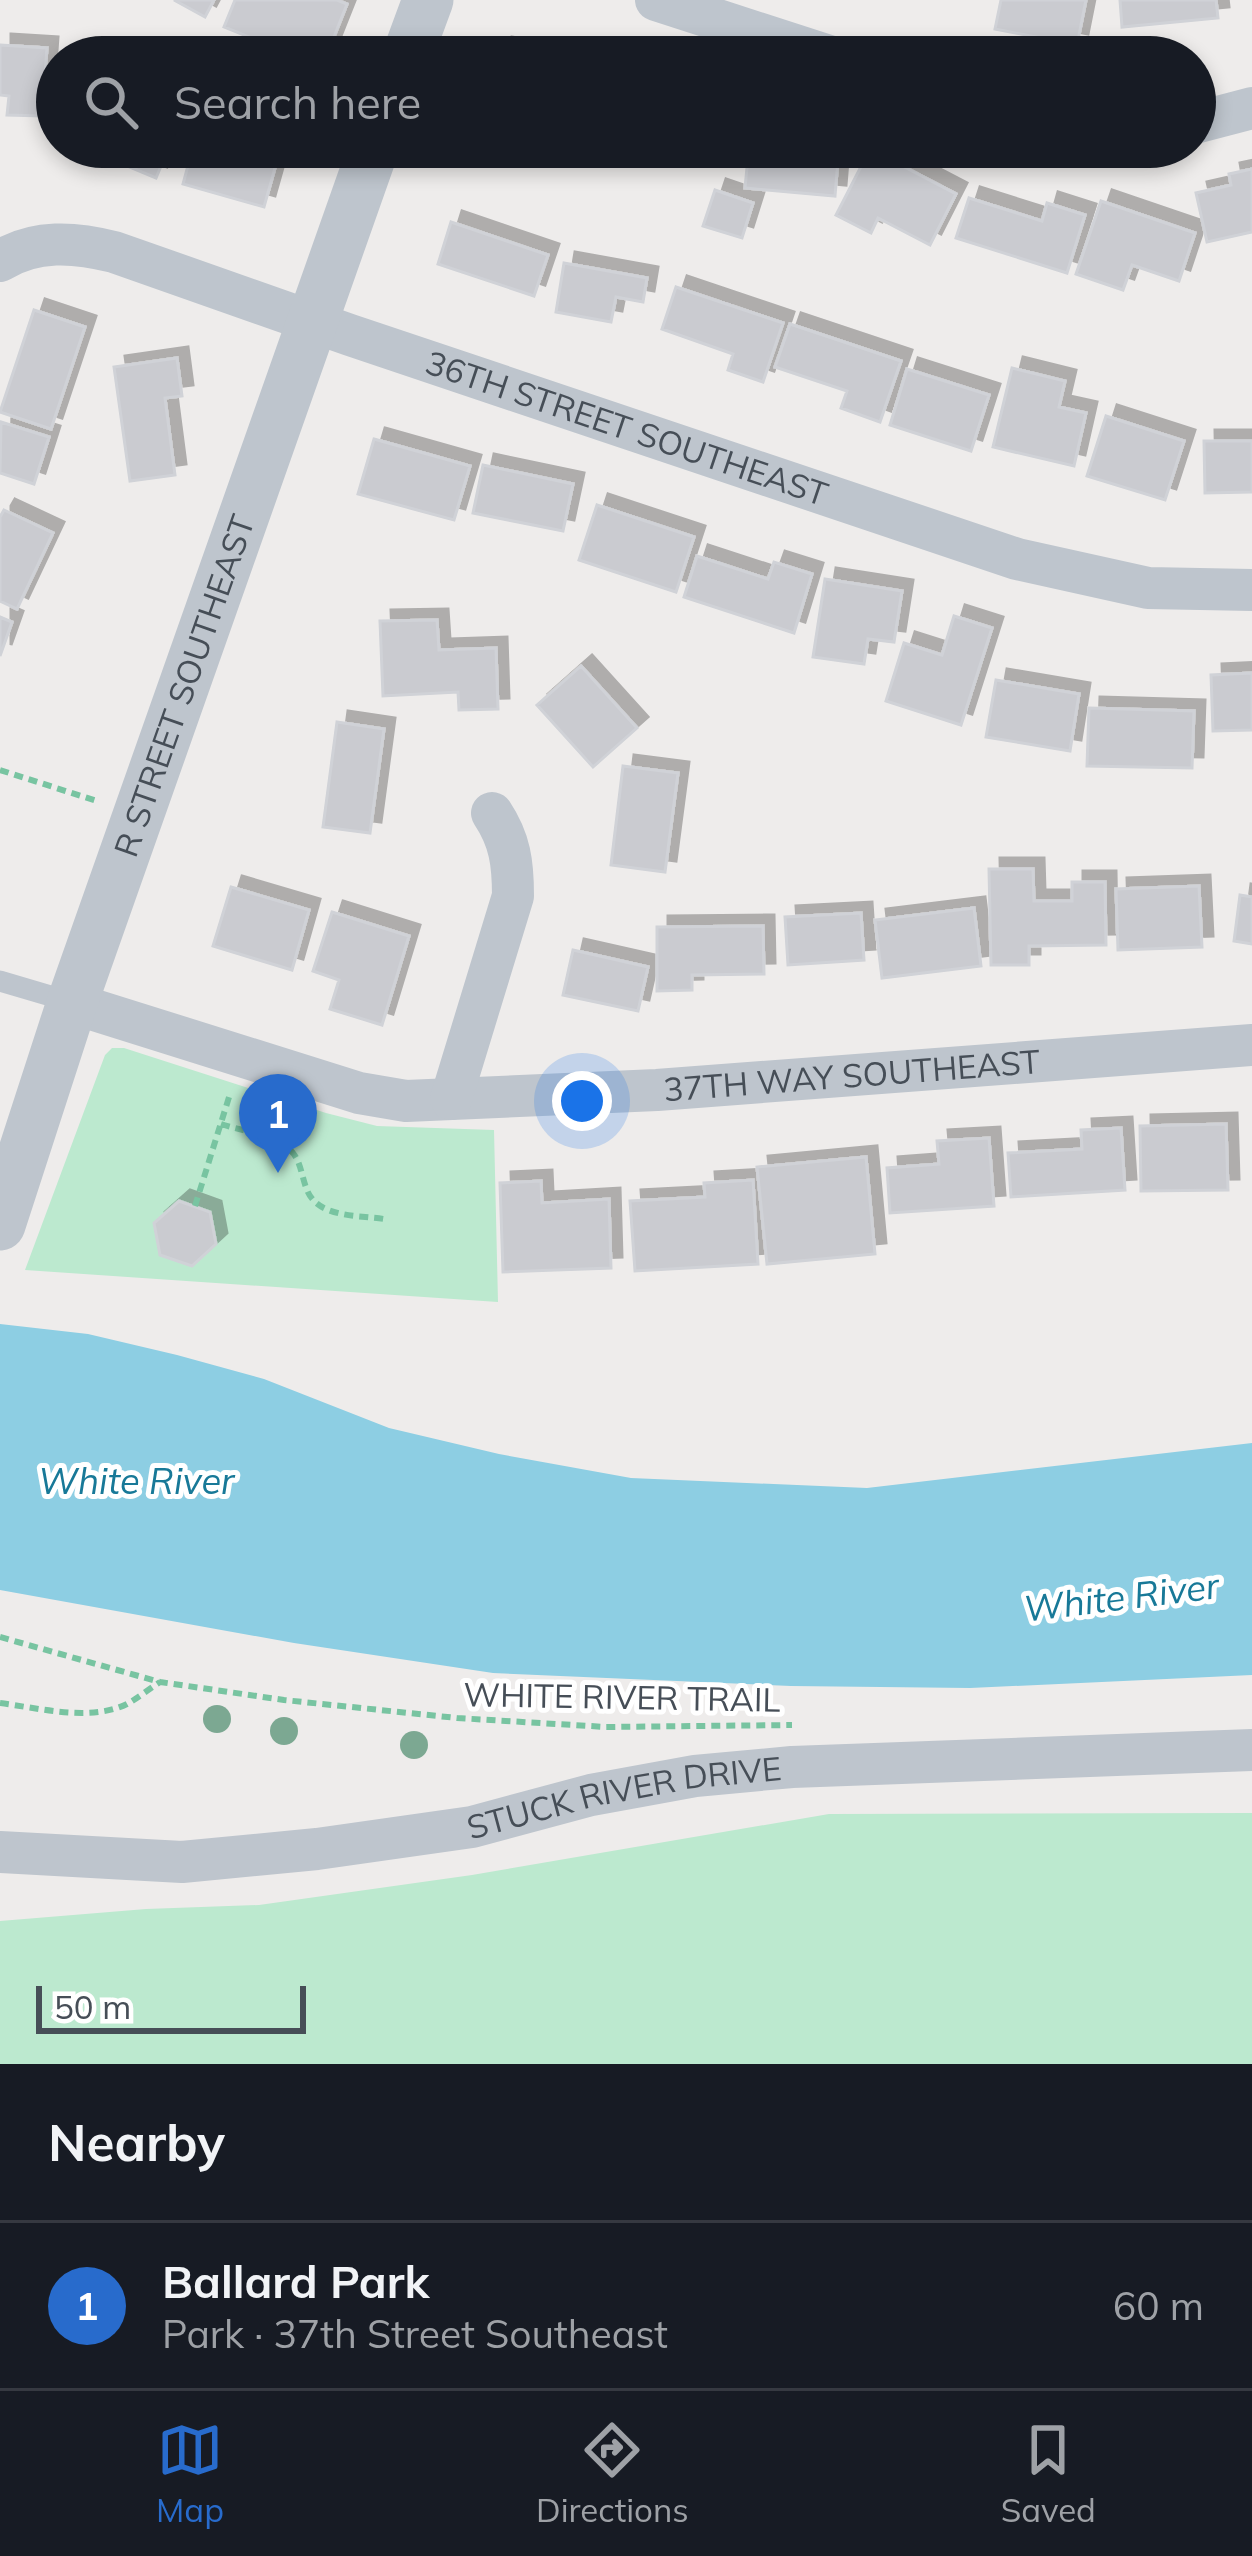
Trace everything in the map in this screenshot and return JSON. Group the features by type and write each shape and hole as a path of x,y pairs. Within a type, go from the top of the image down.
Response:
{"street":[{"path":"415,36 428,0"},
{"path":"656,0 767,36"},
{"path":"1216,118 1252,109"},
{"name":"R STREET SOUTHEAST","path":"2,1219 72,1003 366,168"},
{"name":"36TH STREET SOUTHEAST","path":"5,258 32,246 97,248 1017,559 1148,588 1252,590"},
{"path":"451,1100 514,896 506,833 492,813"},
{"name":"37TH WAY SOUTHEAST","path":"72,1003 358,1093 406,1101 657,1090 1252,1045"},
{"name":"STUCK RIVER DRIVE","path":"0,1852 182,1862 472,1827 694,1776 792,1767 1252,1750"}],"lane":[{"path":"0,981 72,1003"}],"path":[{"path":"0,770 138,814"},
{"path":"195,1206 242,1056"},
{"path":"221,1124 288,1149 308,1194 325,1210 384,1219"},
{"name":"WHITE RIVER TRAIL","path":"0,1636 160,1682 284,1700 606,1727 803,1725"},
{"path":"0,1703 99,1712 125,1706 160,1682"}],"green space":[{"path":"112,1048 377,1126 494,1130 498,1302 25,1270 105,1055"},
{"path":"1252,1813 1252,2064 0,2064 0,1921 259,1905 472,1875 829,1814"}],"water":[{"name":"White River","path":"0,1324 88,1334 177,1355 264,1379 389,1428 631,1478 867,1488 1252,1443 1252,1675 970,1688 791,1686 493,1673 0,1590"}],"building":[{"path":"174,0 214,0 205,17"},
{"path":"235,0 337,0 347,4 334,36 246,36 224,27"},
{"path":"1001,0 1086,0 1079,36 1031,36 995,29"},
{"path":"1120,0 1216,0 1218,18 1122,27"},
{"path":"0,45 36,47 36,116 7,115 9,96 0,95"},
{"path":"132,168 160,168 156,178"},
{"path":"187,168 275,168 264,207 183,184"},
{"path":"747,168 837,168 835,196 745,188"},
{"path":"860,168 906,168 956,194 930,245 878,218 871,233 836,215"},
{"path":"1252,169 1252,232 1207,242 1196,193 1231,185 1229,174"},
{"path":"715,190 753,203 742,238 703,226"},
{"path":"969,198 1042,221 1047,203 1085,215 1067,273 956,238"},
{"path":"1101,201 1195,233 1179,281 1132,265 1123,290 1076,274"},
{"path":"451,222 548,255 534,296 438,264"},
{"path":"564,263 647,278 643,302 616,297 611,322 556,312"},
{"path":"676,287 783,323 763,382 728,370 733,354 662,329"},
{"path":"34,310 85,327 51,429 0,412"},
{"path":"790,324 901,361 880,422 841,408 847,391 775,367"},
{"path":"177,358 182,396 165,398 175,475 130,481 114,367"},
{"path":"1012,368 1065,381 1059,407 1086,413 1074,466 993,447"},
{"path":"907,369 989,395 971,451 890,425"},
{"path":"1106,416 1184,441 1165,500 1087,476"},
{"path":"1,422 49,437 34,484 0,473"},
{"path":"374,439 470,466 454,520 358,494"},
{"path":"1204,441 1252,441 1252,492 1205,493"},
{"path":"483,465 573,484 563,531 473,513"},
{"path":"597,505 694,537 676,592 579,560"},
{"path":"4,510 53,533 17,609 0,601 0,517"},
{"path":"697,556 768,579 774,562 812,574 794,633 684,597"},
{"path":"825,579 902,591 894,642 868,639 864,664 813,657"},
{"path":"954,616 992,628 961,725 886,701 904,643 942,655"},
{"path":"0,617 12,622 0,656"},
{"path":"437,620 439,650 496,648 498,709 459,710 458,692 383,696 380,621"},
{"path":"581,666 637,728 593,767 537,705"},
{"path":"1252,673 1252,730 1213,731 1211,675"},
{"path":"996,680 1079,694 1070,751 986,737"},
{"path":"1089,708 1194,711 1192,768 1087,766"},
{"path":"337,722 384,729 370,833 323,827"},
{"path":"623,766 678,773 665,872 611,865"},
{"path":"989,869 1033,869 1034,901 1072,901 1072,882 1105,882 1106,945 1029,946 1029,965 991,965"},
{"path":"1199,886 1202,947 1118,950 1116,889"},
{"path":"231,887 309,910 292,970 213,946"},
{"path":"1240,895 1252,897 1252,944 1234,941"},
{"path":"974,908 981,966 882,978 875,920"},
{"path":"332,912 409,936 382,1025 330,1009 339,980 313,971"},
{"path":"861,913 864,960 788,965 785,917"},
{"path":"763,926 764,974 692,975 692,990 657,991 657,927"},
{"path":"573,950 648,967 638,1011 563,995"},
{"path":"1226,1124 1228,1190 1141,1191 1140,1126"},
{"path":"1121,1128 1125,1190 1011,1197 1008,1153 1082,1149 1081,1130"},
{"path":"989,1138 994,1206 890,1213 887,1168 939,1164 937,1141"},
{"path":"866,1157 875,1254 767,1264 757,1167"},
{"path":"753,1180 758,1264 635,1271 630,1201 705,1197 704,1183"},
{"path":"541,1181 542,1203 609,1199 611,1268 503,1272 500,1183"},
{"path":"179,1201 210,1212 216,1244 192,1266 160,1255 154,1223"}],"place":[{"name":"Ballard Park","path":"278,1173"}]}
